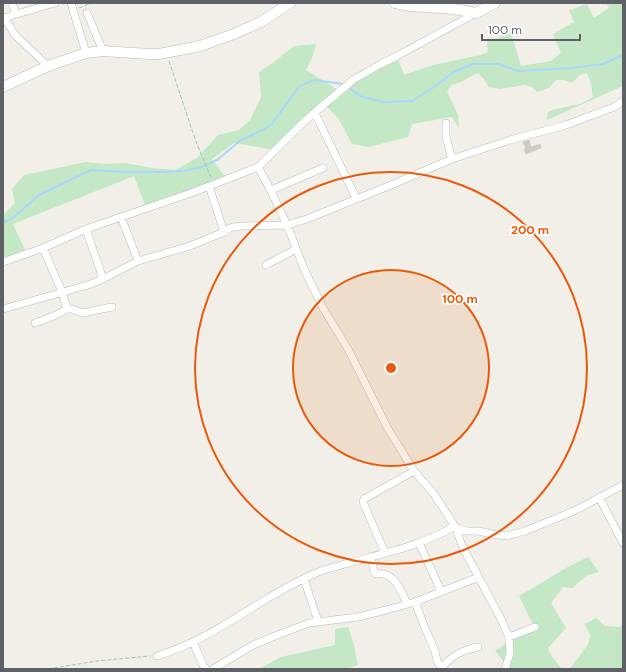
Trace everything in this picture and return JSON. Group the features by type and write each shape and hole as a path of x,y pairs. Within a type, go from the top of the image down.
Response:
{"street":[{"path":"12,3 16,14"},
{"path":"48,66 15,35 3,18 55,3"},
{"path":"71,3 86,53"},
{"path":"3,87 48,66 86,53 103,51 149,54 200,46 234,34 260,22 290,3"},
{"path":"395,3 410,6 454,9 476,13"},
{"path":"3,262 42,248 86,229 258,167 308,119 353,80 495,3"},
{"path":"454,9 456,13 454,26"},
{"path":"87,13 103,51"},
{"path":"3,309 88,285 138,261 190,246 230,228 243,226 287,225 307,219 452,159 510,140 566,125 610,109 623,101"},
{"path":"315,113 356,198"},
{"path":"446,123 446,137 452,159"},
{"path":"258,167 271,190 323,308 348,349 387,427 414,472 434,494 455,527 462,546 501,619 509,637 510,653 505,669"},
{"path":"271,190 323,168"},
{"path":"211,185 224,232"},
{"path":"121,217 138,261"},
{"path":"86,229 103,279"},
{"path":"42,248 62,292 67,309"},
{"path":"266,265 296,249"},
{"path":"35,324 67,309 72,309 82,313 112,307"},
{"path":"385,553 364,500 414,472"},
{"path":"157,656 171,652 193,642 279,591 316,573 419,543 455,527 467,531 478,531 506,536 576,510 623,485"},
{"path":"599,497 623,543"},
{"path":"419,543 441,591"},
{"path":"371,556 374,572 376,574 383,574 394,579 411,602 435,651 440,666 444,666 455,655 478,647"},
{"path":"213,669 254,645 309,623 358,616 386,610 479,577"},
{"path":"304,579 318,621"},
{"path":"509,637 535,627"},
{"path":"193,642 206,669"}],"path":[{"path":"73,11 92,3"},
{"path":"166,52 207,169 211,185"},
{"path":"48,669 157,656"}],"green space":[{"path":"606,3 623,3 623,86 547,120 548,112 580,104 593,97 591,84 587,73 580,75 572,83 563,80 556,80 549,88 537,92 532,87 525,85 500,89 489,87 483,78 477,73 452,85 447,91 458,115 459,128 452,117 412,124 408,137 369,147 352,144 338,118 321,101 307,119 275,150 234,143 212,159 226,178 146,208 134,176 13,224 26,252 3,261 3,215 15,203 12,189 24,175 86,162 105,164 125,163 152,168 175,170 197,158 218,135 239,130 250,120 261,97 259,72 294,46 316,44 312,58 306,70 340,91 397,56 404,75 433,65 481,55 488,52 487,42 511,33 521,66 551,61 561,53 553,34 574,22 569,10 587,4 594,18 609,8"},
{"path":"588,557 599,572 587,575 572,588 563,587 551,603 566,628 548,648 551,655 562,669 510,669 495,651 533,625 519,596 566,568"},
{"path":"596,618 605,626 619,627 623,624 623,669 569,669 582,653 590,639 590,634 585,624"},
{"path":"348,627 354,645 358,665 347,669 259,669 281,657 335,645 335,629"}],"building":[{"path":"529,140 531,147 540,144 541,148 526,154 524,149 526,148 523,142"}],"waterway":[{"path":"348,87 360,96 383,102 412,101 454,72 473,64 498,64 518,71 572,68 603,64 623,55"},
{"path":"3,223 14,217 39,195 91,170 159,172 184,171 202,167 217,160 241,140 263,130 272,124 298,88 308,82 315,80 344,85"}]}
